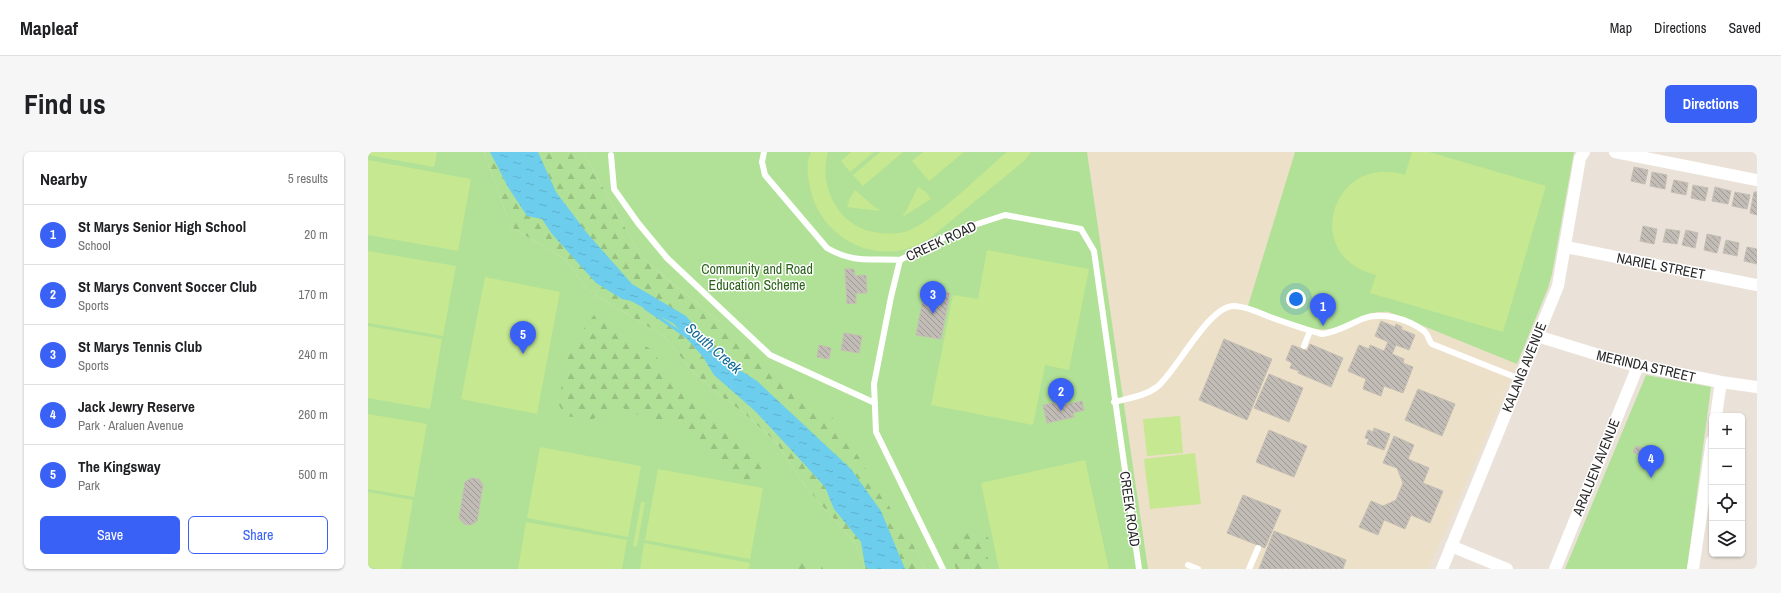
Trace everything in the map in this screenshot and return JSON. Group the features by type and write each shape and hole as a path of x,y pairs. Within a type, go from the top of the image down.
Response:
{"street":[{"path":"1615,152 1757,180"},
{"name":"KALANG AVENUE","path":"1442,569 1558,286 1582,155"},
{"name":"NARIEL STREET","path":"1566,247 1757,285"},
{"name":"MERINDA STREET","path":"1537,336 1625,363 1757,388"},
{"name":"ARALUEN AVENUE","path":"1555,569 1638,366"},
{"path":"1716,413 1721,382"},
{"path":"1693,569 1711,449"},
{"path":"1451,546 1508,569"}],"lane":[{"path":"764,152 762,162 765,175 827,248 839,255 853,259 900,260"},
{"path":"611,155 614,189 638,223 667,258 770,355 875,403"},
{"name":"CREEK ROAD","path":"943,569 876,432 874,384 891,297 900,260 959,230 1005,215 1081,229 1094,251 1114,402 1139,569"},
{"path":"1114,402 1143,395 1157,387 1176,365 1195,336 1222,309 1234,305 1250,308 1310,331 1322,334 1332,333 1364,318 1374,316 1394,318 1425,331 1432,344 1520,379"},
{"path":"1304,346 1310,331"},
{"path":"1249,569 1258,548"},
{"path":"1188,565 1198,569"}],"shaded area":[{"path":"1087,152 1574,152 1552,274 1548,288 1507,389 1429,569 1148,569"}],"green space":[{"path":"368,152 484,152 511,227 565,259 588,291 664,336 694,373 744,413 776,442 805,486 855,543 865,569 368,569"},
{"path":"368,152 437,152 434,167 368,155"},
{"path":"484,152 583,152 642,258 837,422 915,548 925,569 865,569 855,543 805,486 776,442 744,413 694,373 664,336 588,291 565,259 511,227"},
{"name":"Community and Road Education Scheme","path":"583,152 1087,152 1148,569 925,569 915,548 721,323 642,258"},
{"path":"811,152 828,152 826,160 827,184 832,198 846,219 869,231 886,234 904,232 927,220 956,197 1007,152 1031,152 1024,161 930,238 905,249 896,251 881,251 867,249 854,244 831,228 822,217 815,204 809,181 808,162"},
{"path":"851,152 874,152 850,172 841,161"},
{"path":"880,152 903,152 863,186 853,175"},
{"path":"923,152 964,152 929,181 912,161"},
{"path":"1295,152 1574,152 1552,274 1548,288 1517,364 1389,312 1372,313 1338,327 1322,329 1301,325 1248,306"},
{"path":"1412,152 1429,152 1546,186 1503,332 1370,293 1376,275 1352,264 1338,248 1332,229 1335,209 1344,192 1359,178 1380,172 1405,175"},
{"path":"368,160 471,179 458,251 368,235"},
{"path":"918,187 926,192 931,199 904,216 903,214 905,213"},
{"path":"855,190 877,209 879,209 879,211 847,207"},
{"path":"987,250 1089,269 1069,370 1045,365 1033,425 931,405 953,295 978,299"},
{"path":"368,251 456,266 443,336 368,323"},
{"path":"485,277 560,292 537,414 461,399"},
{"path":"594,315 652,350 676,387 693,398 765,465 759,476 746,480 705,453 678,423 645,418 614,404 592,420 566,416 559,405 563,375 571,345"},
{"path":"368,326 442,339 430,409 368,398"},
{"path":"1646,375 1711,387 1687,569 1565,569"},
{"path":"368,414 427,424 414,497 368,489"},
{"path":"1180,416 1183,453 1147,456 1143,419"},
{"path":"540,447 641,466 628,537 527,518"},
{"path":"1195,453 1201,504 1150,509 1144,459"},
{"path":"1085,460 1109,569 999,569 981,483"},
{"path":"658,469 763,488 750,559 645,540"},
{"path":"368,492 413,500 401,569 378,569 368,567"},
{"path":"641,502 645,502 637,547 633,546"},
{"path":"526,522 627,540 622,569 518,569"},
{"path":"966,527 985,533 991,542 986,554 989,569 956,569 948,548 953,531"},
{"path":"644,543 750,563 749,569 640,569"},
{"path":"797,559 819,560 823,569 794,569"}],"water":[{"path":"490,152 538,152 556,192 587,233 632,284 686,316 726,361 757,381 851,469 881,511 905,569 869,569 865,566 861,542 834,509 825,487 755,411 714,375 703,357 674,324 631,301 622,299 596,283 552,234 542,219 527,216 508,187"}],"building":[{"path":"1634,167 1648,170 1645,184 1631,181"},
{"path":"1652,172 1667,175 1665,189 1650,186"},
{"path":"1674,180 1688,183 1686,195 1671,192"},
{"path":"1693,185 1708,188 1705,201 1691,198"},
{"path":"1715,187 1731,191 1728,204 1712,201"},
{"path":"1735,192 1750,195 1747,209 1732,206"},
{"path":"1754,192 1757,192 1757,215 1750,213"},
{"path":"1643,226 1657,229 1654,244 1640,241"},
{"path":"1666,229 1680,231 1677,244 1663,242"},
{"path":"1686,230 1698,233 1695,248 1682,245"},
{"path":"1707,234 1721,237 1717,253 1704,250"},
{"path":"1726,240 1739,243 1737,256 1723,253"},
{"path":"1747,247 1757,249 1757,264 1744,261"},
{"path":"845,269 854,269 855,276 866,275 867,293 856,293 856,303 847,304"},
{"path":"925,289 950,293 941,339 916,335"},
{"path":"1381,321 1395,327 1396,324 1402,327 1401,329 1415,335 1409,350 1396,345 1392,354 1404,359 1403,363 1413,367 1403,393 1384,386 1381,396 1363,389 1366,379 1348,371 1359,345 1369,349 1370,345 1384,351 1388,342 1375,336"},
{"path":"844,333 862,336 859,353 841,350"},
{"path":"1224,339 1272,359 1247,420 1199,400"},
{"path":"1310,344 1343,358 1331,387 1298,373 1299,371 1290,368 1292,363 1286,360 1292,345 1307,351"},
{"path":"819,345 831,348 829,359 817,357"},
{"path":"1269,374 1303,388 1289,422 1254,408"},
{"path":"1418,389 1455,404 1442,436 1405,420"},
{"path":"1082,401 1084,410 1073,413 1074,417 1047,423 1043,405 1059,402 1060,406"},
{"path":"1374,428 1390,434 1384,450 1367,444 1369,439 1365,438 1368,430 1373,432"},
{"path":"1269,430 1307,446 1294,477 1256,462"},
{"path":"1394,436 1414,445 1408,459 1429,468 1423,483 1443,491 1430,523 1411,515 1405,529 1384,520 1378,535 1359,527 1371,501 1383,506 1396,500 1403,483 1397,468 1383,463"},
{"path":"1636,446 1642,448 1639,455 1633,452"},
{"path":"471,478 479,479 483,485 477,521 471,525 464,524 459,518 465,482"},
{"path":"1243,495 1281,510 1265,548 1227,533"},
{"path":"1274,531 1346,560 1343,569 1259,569"}],"waterway":[{"name":"South Creek","path":"645,308 687,337"}],"place":[{"name":"St Marys Tennis Club","path":"933,314"},
{"name":"St Marys Senior High School","path":"1323,326"},
{"name":"The Kingsway","path":"523,354"},
{"name":"St Marys Convent Soccer Club","path":"1061,411"},
{"name":"Jack Jewry Reserve","path":"1651,478"}]}
